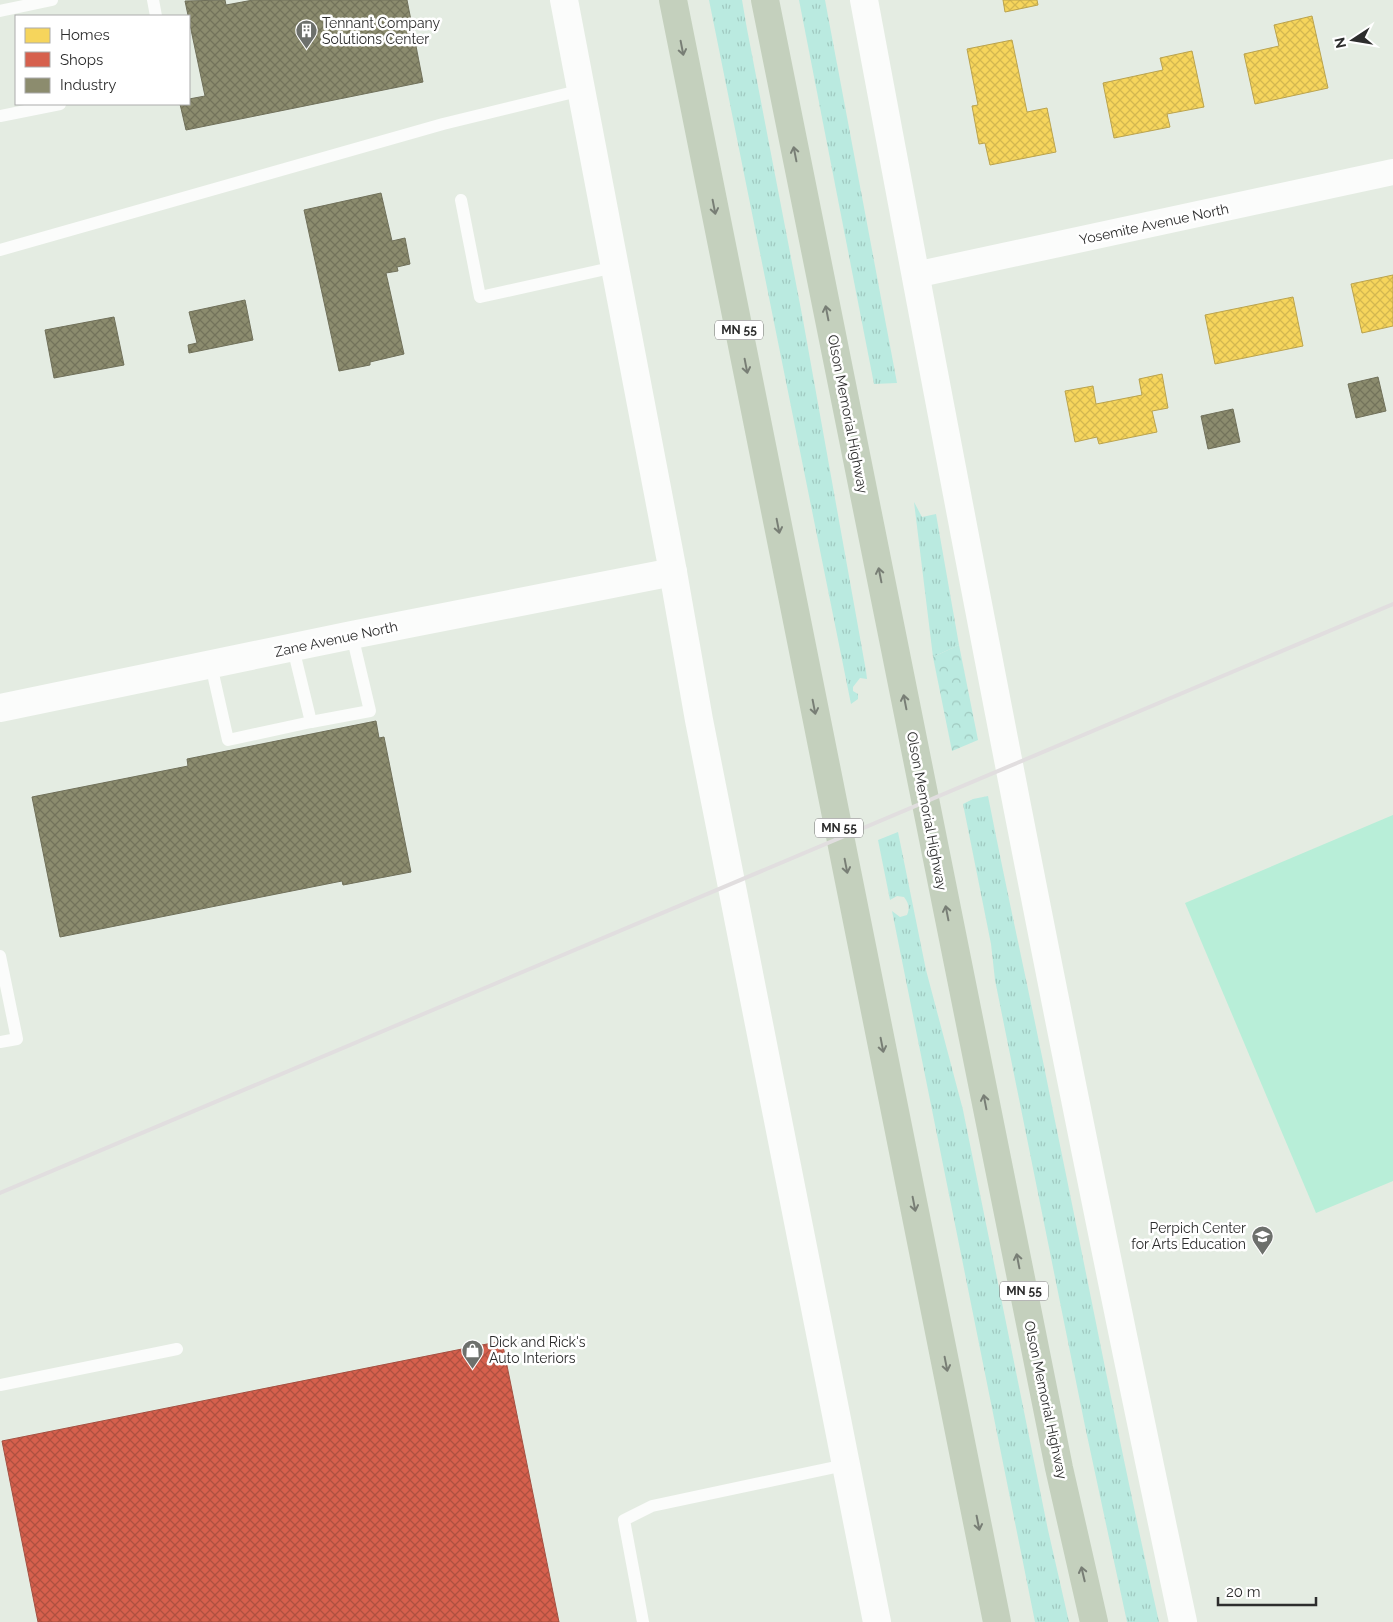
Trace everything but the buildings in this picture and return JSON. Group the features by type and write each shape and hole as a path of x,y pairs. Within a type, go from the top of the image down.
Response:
{"highway":[{"name":"MN 55","path":"673,0 997,1622"},
{"name":"Olson Memorial Highway","path":"765,0 1060,1468 1094,1622"}],"street":[{"path":"564,0 673,572 698,720 877,1622"},
{"path":"864,0 1036,903 1127,1359 1183,1622"},
{"name":"Yosemite Avenue North","path":"915,275 1393,172"},
{"name":"Zane Avenue North","path":"0,708 352,635 673,572"}],"lane":[{"path":"0,12 52,0"},
{"path":"153,0 156,15"},
{"path":"0,250 442,124 582,90"},
{"path":"0,116 55,105"},
{"path":"461,200 480,297 615,267"},
{"path":"211,665 228,740 370,711 352,635"},
{"path":"293,648 311,722"},
{"path":"0,956 17,1039 0,1042"},
{"path":"0,1385 177,1349"},
{"path":"643,1622 624,1520 652,1506 845,1465"}],"green space":[{"path":"709,0 742,0 803,320 866,671 867,679 860,678 853,687 853,691 858,694 858,699 851,704"},
{"path":"799,0 825,0 897,383 874,384"},
{"path":"914,502 922,517 936,514 959,645 933,657"},
{"path":"959,645 978,740 952,751 933,657"},
{"path":"988,796 1118,1433 1159,1622 1127,1622 1085,1426 995,980 991,944 963,804 973,799"},
{"path":"1393,815 1393,1181 1316,1213 1185,903"},
{"path":"898,832 926,970 963,1110 1048,1530 1069,1622 1035,1622 892,911 900,917 907,915 909,906 904,897 897,896 890,900 878,840"}],"railway":[{"path":"0,1193 1393,604"}],"place":[{"name":"Tennant Company Solutions Center","path":"306,50"},
{"name":"Perpich Center for Arts Education","path":"1262,1255"},
{"name":"Dick and Rick's Auto Interiors","path":"473,1369"}]}
